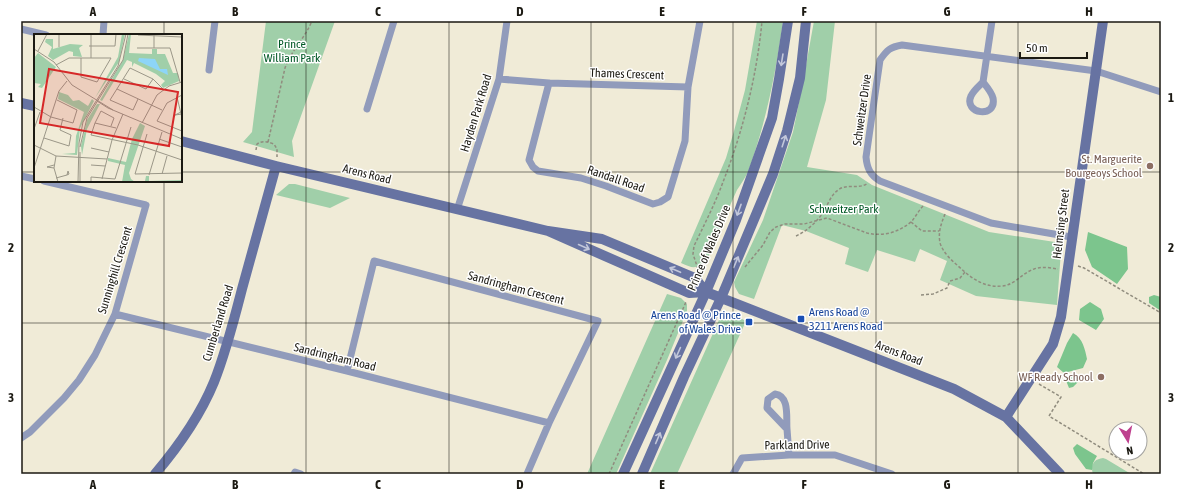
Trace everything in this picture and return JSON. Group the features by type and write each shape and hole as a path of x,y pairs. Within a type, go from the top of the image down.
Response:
{"street":[{"path":"103,34 104,21"},
{"path":"209,70 215,21"},
{"path":"367,109 394,21"},
{"name":"Hayden Park Road","path":"457,210 499,79 507,21"},
{"path":"688,87 700,21"},
{"name":"Prince of Wales Drive","path":"623,474 706,292 736,220 772,118 780,79 788,21"},
{"path":"642,474 684,376 721,298 773,174 787,131 800,78 806,21"},
{"path":"984,82 992,21"},
{"name":"Helmsing Street","path":"1006,417 1052,344 1061,317 1071,237 1103,21"},
{"path":"21,29 42,34"},
{"name":"Schweitzer Drive","path":"872,176 866,165 866,157 880,60 892,46 902,45 987,55 1096,71 1161,92"},
{"name":"Thames Crescent","path":"499,79 549,83 688,87"},
{"name":"Randall Road","path":"549,83 529,160 533,167 538,171 587,180 654,204 668,197 685,141 688,87"},
{"path":"21,103 34,106"},
{"name":"Arens Road","path":"182,141 457,210 548,231 602,239 694,278 706,292"},
{"name":"Cumberland Road","path":"155,474 169,458 199,412 214,383 228,342 277,166"},
{"path":"21,176 34,179"},
{"path":"872,176 880,181 991,223 1071,237"},
{"name":"Sunninghill Crescent","path":"21,438 30,432 64,398 79,380 95,355 115,314 146,205 48,182"},
{"name":"Arens Road","path":"548,231 689,293 706,292 954,389 1006,417 1060,474"},
{"name":"Sandringham Crescent","path":"347,371 374,261 598,321 549,423 527,474"},
{"name":"Sandringham Road","path":"115,314 347,371 549,423"},
{"path":"787,429 767,408 768,399 772,395 778,394 785,401 789,455"},
{"name":"Parkland Drive","path":"733,474 742,458 789,455 835,456 892,474"},
{"path":"294,474 295,472 301,474"}],"path":[{"path":"268,142 284,68 312,21"},
{"path":"694,278 698,267 693,254 694,246 723,182 737,140 756,61 762,21"},
{"path":"257,160 257,144 261,142 268,142 274,144 277,148 277,166"},
{"path":"796,236 804,232 816,221 824,212 837,190 845,187 864,186 868,183 872,176"},
{"path":"744,268 776,226 785,224 804,224 827,218 873,234 889,233 896,231 911,222 929,200"},
{"path":"948,207 939,231 941,245 949,257 976,281 989,286 997,287 1011,284 1039,267 1084,268 1161,313"},
{"path":"911,222 922,231 939,231"},
{"path":"921,295 933,294 947,288 950,281 960,278 965,272"},
{"path":"609,474 689,293"},
{"path":"1030,379 1061,397 1049,416 1144,474"}],"green space":[{"name":"Prince William Park","path":"266,21 335,21 292,141 294,157 243,142 252,132"},
{"path":"757,21 783,21 774,78 760,135 748,172 737,190 707,260 700,265 692,267 681,263 726,158 745,90"},
{"name":"Schweitzer Park","path":"814,21 835,21 826,100 807,167 857,175 872,185 989,232 1055,242 1059,245 1061,251 1057,305 976,296 940,280 947,261 920,249 915,262 877,250 868,272 845,264 849,248 806,231 782,225 754,299 739,294 734,282 763,220 793,132"},
{"path":"289,184 295,184 350,198 330,208 276,195"},
{"path":"1088,232 1127,247 1128,269 1117,284 1092,267 1085,250"},
{"path":"667,294 681,298 687,304 687,311 667,360 616,474 587,474"},
{"path":"1154,295 1161,297 1161,311 1149,303 1149,297"},
{"path":"1090,302 1101,309 1104,319 1096,330 1079,320 1080,309"},
{"path":"725,314 732,314 746,321 677,474 650,474 719,320"},
{"path":"1073,333 1081,341 1087,359 1083,368 1064,373 1057,367"},
{"path":"1068,375 1077,375 1078,382 1073,387 1069,388 1065,378"},
{"path":"1077,444 1097,456 1093,463 1092,470 1086,469 1075,454 1073,448"},
{"path":"1103,458 1106,459 1131,474 1093,474 1092,465 1097,460"}],"place":[{"name":"St. Marguerite Bourgeoys School","path":"1150,166"},
{"name":"Arens Road @ 3211 Arens Road","path":"801,319"},
{"name":"Arens Road @ Prince of Wales Drive","path":"749,322"},
{"name":"WF Ready School","path":"1101,377"}]}
